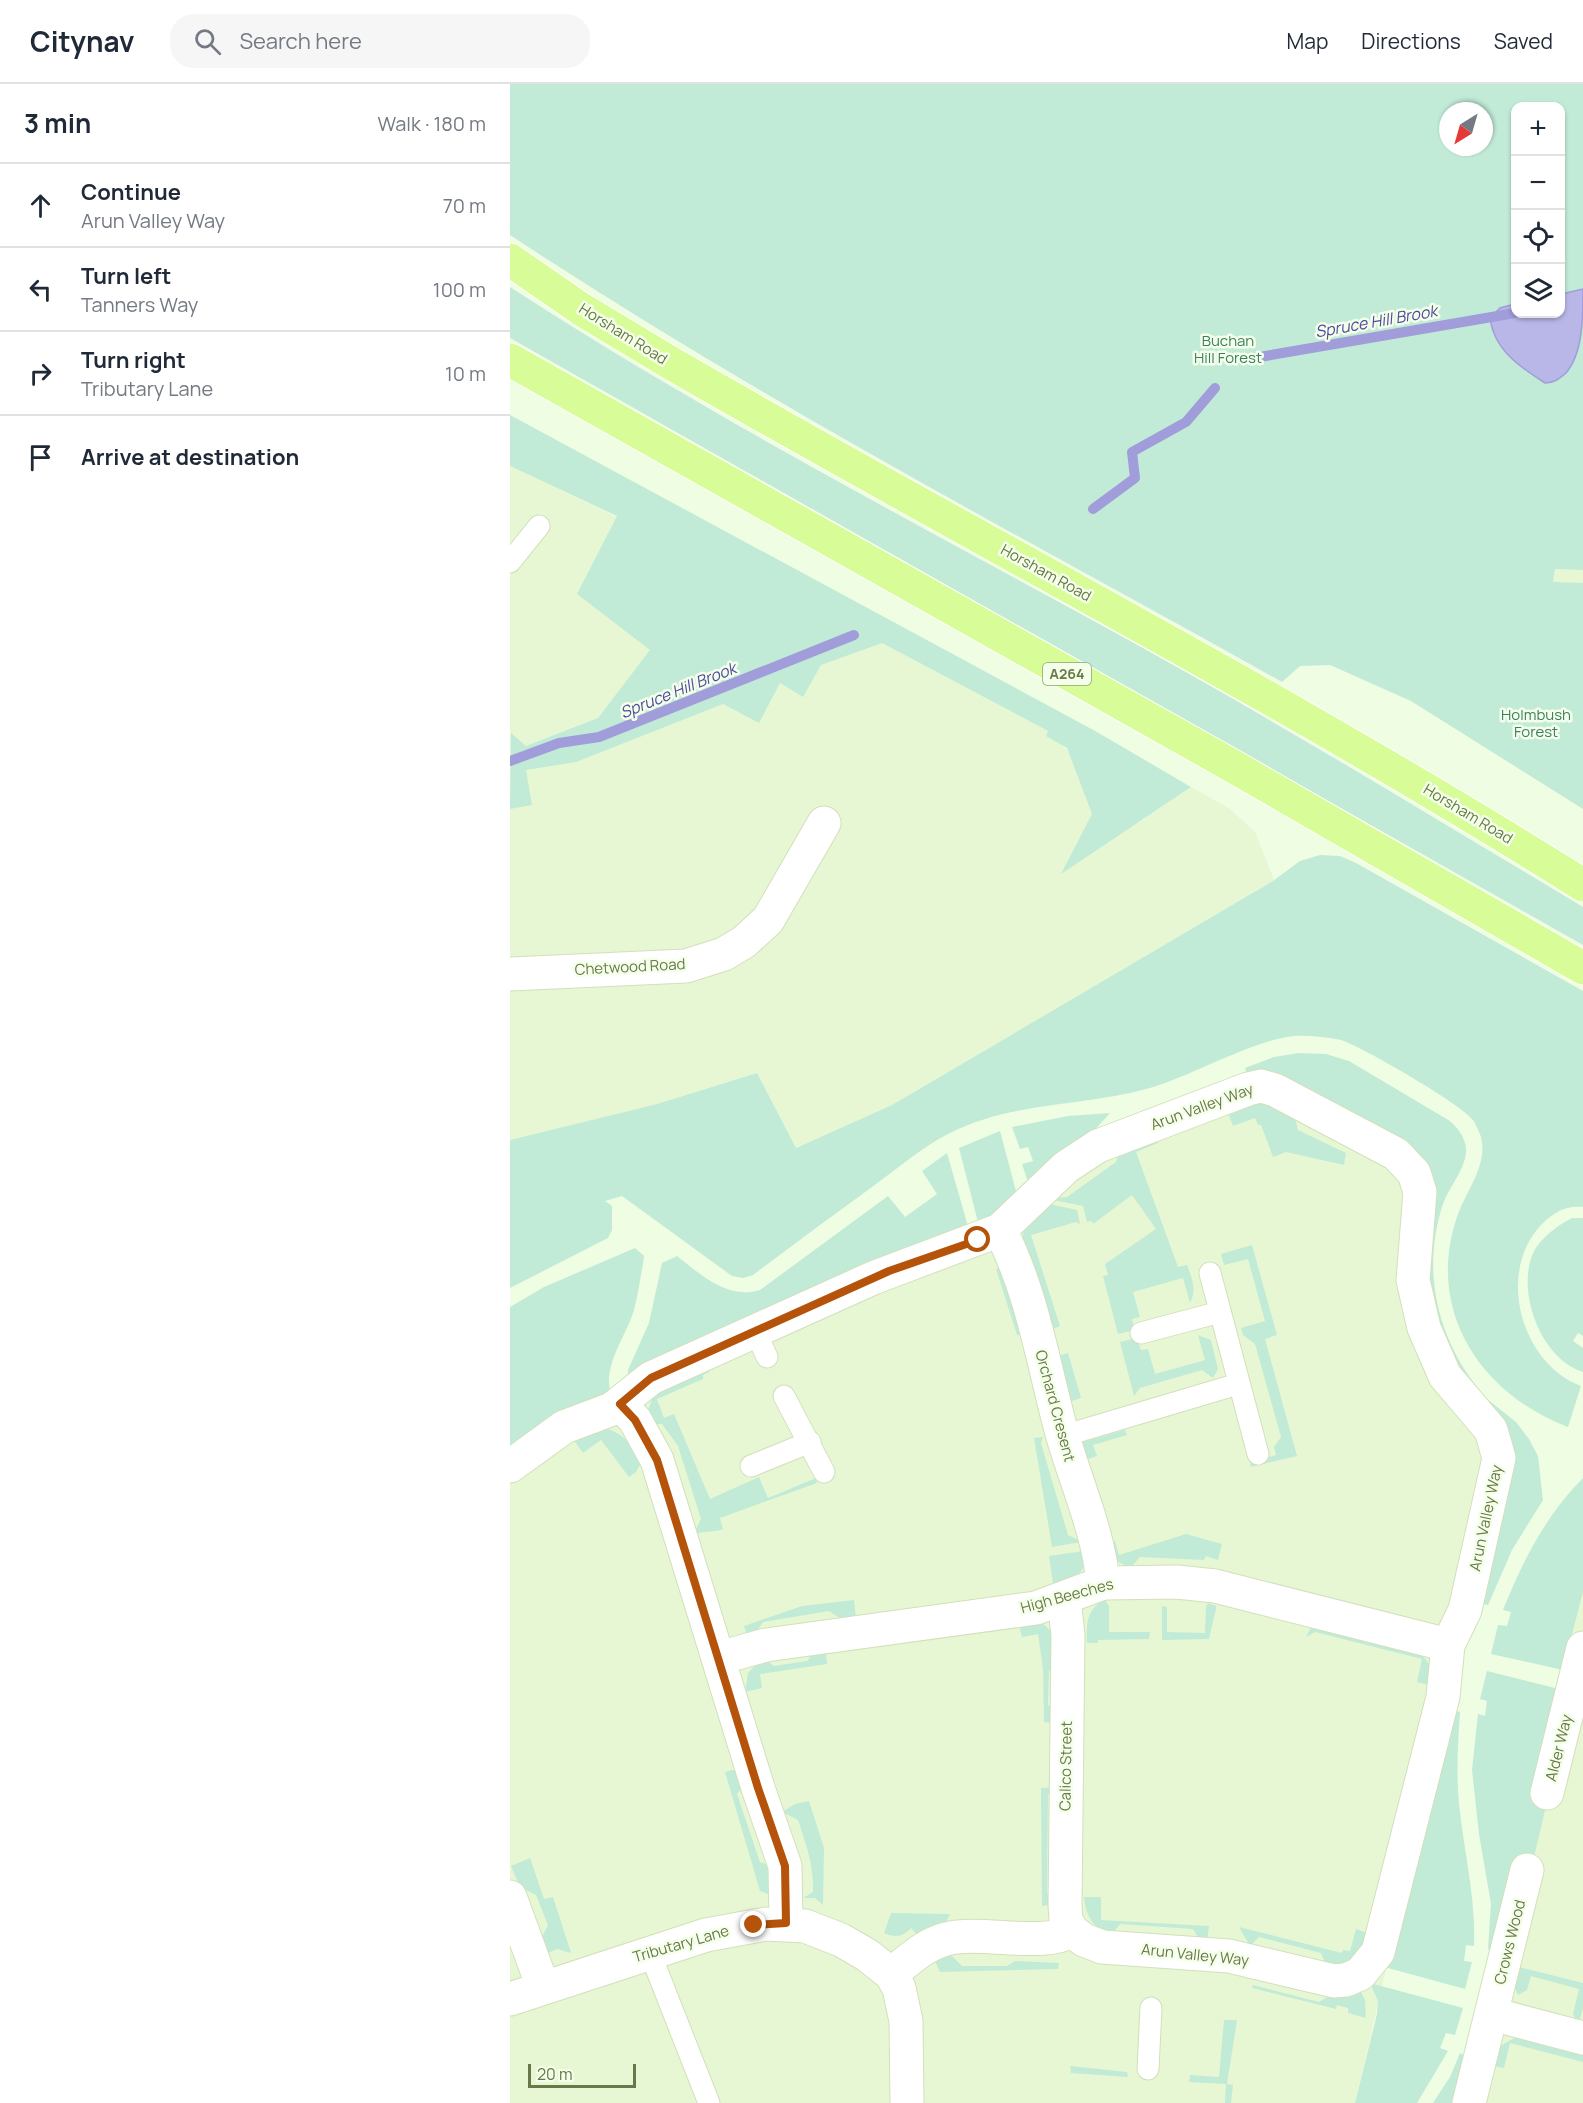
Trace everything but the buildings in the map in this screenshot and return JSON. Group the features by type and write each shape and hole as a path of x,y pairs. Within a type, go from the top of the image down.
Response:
{"highway":[{"name":"Horsham Road","path":"510,260 581,309 679,368 1311,722 1495,830 1583,885"},
{"name":"A264","path":"510,360 1236,768 1583,968"}],"street":[{"name":"Chetwood Road","path":"510,974 686,966 724,954 752,935 774,912 824,823"},
{"name":"Arun Valley Way","path":"510,1466 564,1427 620,1404 651,1378 761,1344 889,1271 1000,1230 1066,1167 1092,1149 1255,1086 1275,1090 1404,1160 1414,1173 1420,1192 1413,1280 1424,1328 1445,1376 1491,1430 1499,1458 1465,1610 1448,1645 1443,1697 1385,1932 1378,1952 1360,1974 1346,1980 1326,1980 1229,1956 1153,1961 1102,1947 1084,1940 1072,1931"},
{"name":"Orchard Cresent","path":"1000,1230 1023,1290 1063,1436 1100,1556 1103,1583"},
{"path":"620,1404 635,1420 657,1460 785,1866 786,1923"},
{"name":"High Beeches","path":"719,1659 766,1645 1036,1608 1103,1583 1157,1581 1215,1586 1448,1645"},
{"name":"Calico Street","path":"1064,1599 1068,1635 1065,1905 1066,1920 1072,1931"},
{"name":"Alder Way","path":"1547,1793 1581,1662"},
{"name":"Crows Wood","path":"1469,2103 1527,1870"},
{"path":"510,1897 543,1987"},
{"name":"Tributary Lane","path":"510,1999 718,1932 786,1923 805,1926 841,1940 876,1961 891,1974 900,1988 905,2012 907,2103"},
{"path":"891,1974 922,1950 946,1939 967,1936 1052,1938 1072,1931"},
{"path":"1492,2014 1583,2038"}],"lane":[{"path":"510,562 539,526"},
{"path":"1210,1273 1258,1454"},
{"path":"1141,1333 1220,1312"},
{"path":"1063,1436 1238,1384"},
{"path":"784,1396 824,1472"},
{"path":"751,1466 810,1442"},
{"path":"650,1953 709,2103"},
{"path":"1148,2069 1151,2008"}],"shaded area":[{"path":"510,466 882,643 1048,731 1138,823 1191,787 1230,809 1255,832 1274,880 892,1105 796,1148 757,1073 657,1104 510,1140"},
{"path":"1583,497 1583,590 1552,588 1558,550"},
{"path":"1248,1077 1388,1136 1450,1352 1496,1416 1460,1650 1355,2103 510,2103 510,1446 551,1417 969,1230"},
{"path":"1583,1592 1583,2103 1454,2103 1559,1689"}],"green space":[{"name":"Buchan Hill Forest","path":"510,84 1583,84 1583,289 1565,293 1565,102 1511,102 1511,305 1493,335 1550,318 1565,318 1565,313 1583,308 1583,570 1555,569 1553,582 1583,583 1583,809 1411,701 1330,665 1300,666 1282,682 892,466 699,354 510,235"},
{"path":"510,287 662,381 740,426 1246,706 1583,907 1583,945 510,338"},
{"path":"510,415 1097,732 1191,787 1061,874 1092,814 1067,748 1046,736 1048,731 882,643 821,665 803,697 780,683 759,723 723,704 576,762 526,770 532,805 510,809 511,733 526,746 598,718 650,650 577,594 617,516 510,466"},
{"path":"1320,855 1340,856 1356,863 1583,991 1583,1207 1561,1210 1542,1224 1528,1244 1520,1266 1518,1290 1521,1314 1530,1337 1543,1358 1560,1374 1581,1386 1568,1427 1537,1412 1509,1393 1486,1371 1468,1345 1455,1316 1449,1285 1449,1252 1457,1217 1476,1176 1482,1155 1480,1134 1474,1122 1449,1101 1388,1063 1352,1044 1323,1037 1294,1036 1277,1039 1259,1044 1150,1088 1099,1099 999,1115 950,1133 920,1151 753,1275 743,1278 732,1276 622,1196 605,1201 612,1206 612,1230 608,1238 510,1288 510,1140 657,1104 757,1073 796,1148 892,1105 1273,881 1300,861"},
{"path":"1299,1053 1326,1054 1349,1061 1450,1121 1462,1135 1465,1144 1465,1160 1443,1204 1433,1254 1434,1279 1437,1303 1444,1327 1454,1350 1482,1393 1479,1398 1460,1370 1445,1340 1430,1293 1428,1244 1432,1189 1248,1077 1245,1068 1274,1057"},
{"path":"1251,1099 1294,1114 1298,1130 1346,1153 1344,1165 1286,1152 1273,1157 1261,1125 1258,1125 1255,1118 1233,1126 1226,1108"},
{"path":"1110,1113 1091,1134 1028,1182 1022,1164 1033,1161 1028,1147 1020,1149 1012,1127 1068,1116"},
{"path":"1000,1131 1017,1195 979,1226 959,1148"},
{"path":"1154,1134 1158,1143 1136,1152 1178,1267 1187,1265 1192,1279 1193,1293 1190,1303 1183,1278 1133,1292 1140,1317 1132,1319 1135,1330 1118,1334 1103,1276 1108,1275 1105,1264 1156,1229 1132,1195 1093,1224 1092,1221 1087,1222 1083,1206 1049,1199 1067,1197 1116,1162 1121,1147"},
{"path":"947,1153 969,1230 628,1380 628,1370 649,1323 662,1263 677,1256 705,1278 726,1289 737,1292 760,1290 888,1196 905,1217 937,1194 922,1171"},
{"path":"1045,1203 1077,1210 1080,1224 1076,1222 1031,1235 1060,1326 1053,1329 1022,1241 1024,1229"},
{"path":"1572,1218 1583,1218 1583,1336 1578,1333 1573,1341 1583,1348 1583,1372 1568,1365 1544,1339 1530,1303 1528,1285 1529,1267 1537,1246 1550,1232"},
{"path":"1252,1245 1277,1335 1265,1339 1297,1456 1250,1467 1251,1462 1276,1455 1274,1447 1281,1437 1255,1344 1243,1335 1241,1328 1265,1321 1248,1259 1224,1265 1221,1254"},
{"path":"635,1248 644,1256 643,1264 634,1310 612,1362 609,1383 611,1394 551,1417 510,1446 510,1307 544,1287"},
{"path":"1002,1267 1022,1334 1017,1335 996,1269"},
{"path":"1198,1335 1211,1340 1218,1369 1213,1378 1202,1370 1140,1388 1134,1396 1120,1342 1136,1338 1141,1350 1148,1349 1155,1374 1205,1360"},
{"path":"1068,1353 1081,1398 1066,1403 1054,1357"},
{"path":"706,1365 709,1372 703,1375 703,1379 657,1399 664,1418 674,1414 710,1499 759,1477 768,1498 816,1478 817,1483 720,1518 723,1529 693,1535 701,1519 678,1446 662,1424 652,1424 648,1410 655,1391"},
{"path":"1487,1399 1516,1422 1529,1439 1538,1456 1543,1500 1512,1550 1488,1605 1480,1603 1484,1403"},
{"path":"602,1428 621,1436 642,1461 636,1472 629,1477 601,1440 583,1453 573,1439"},
{"path":"1125,1430 1127,1435 1093,1445 1097,1456 1083,1461 1079,1446 1083,1442"},
{"path":"1043,1437 1041,1443 1068,1535 1082,1542 1052,1547 1034,1438"},
{"path":"1583,1478 1583,1592 1563,1670 1491,1654 1498,1625 1507,1626 1511,1612 1503,1610 1518,1574 1546,1523"},
{"path":"1186,1534 1222,1544 1218,1560 1206,1556 1204,1560 1140,1557 1130,1568 1115,1560 1108,1544 1115,1541 1119,1555"},
{"path":"1084,1551 1084,1564 1079,1574 1057,1586 1053,1584 1049,1556"},
{"path":"1104,1599 1109,1606 1109,1632 1150,1632 1149,1639 1098,1640 1098,1643 1087,1643 1091,1612"},
{"path":"854,1600 856,1618 843,1620 829,1611 763,1622 756,1633 746,1633 744,1626 802,1606"},
{"path":"1208,1603 1216,1606 1209,1639 1162,1640 1162,1606 1167,1607 1167,1632 1205,1633"},
{"path":"1037,1620 1051,1632 1059,1654 1060,1661 1049,1671 1048,1705 1059,1715 1059,1724 1044,1722 1043,1669 1038,1634 1022,1637 1018,1621"},
{"path":"1311,1627 1420,1652 1433,1669 1433,1686 1417,1682 1422,1659 1315,1632 1306,1637"},
{"path":"817,1648 826,1653 827,1664 760,1674 762,1688 745,1692 748,1673 763,1657 774,1666 807,1661"},
{"path":"1487,1671 1559,1689 1531,1798 1547,1802 1533,1861 1517,1857 1493,1950 1488,1949 1491,1904 1479,1834 1472,1770 1478,1714 1485,1716 1487,1701 1480,1699"},
{"path":"1452,1710 1460,1712 1458,1792 1474,1928 1474,1946 1466,1945 1464,1961 1472,1962 1465,1989 1388,1968"},
{"path":"743,1771 747,1782 737,1794 760,1862 773,1867 772,1896 760,1891 725,1772"},
{"path":"1060,1787 1048,1794 1047,1894 1058,1904 1042,1906 1041,1788"},
{"path":"809,1801 824,1848 823,1905 815,1898 803,1898 813,1892 809,1855 798,1820 782,1812 795,1804"},
{"path":"530,1858 544,1899 553,1897 571,1953 557,1949 548,1953 542,1937 548,1925 536,1895 520,1887 511,1866"},
{"path":"1084,1897 1101,1897 1101,1920 1209,1926 1207,1942 1200,1941 1193,1929 1120,1924 1112,1935 1100,1929 1092,1921"},
{"path":"891,1913 950,1914 944,1925 918,1936 911,1928 902,1935 892,1936 884,1933"},
{"path":"1239,1927 1342,1953 1343,1950 1350,1951 1356,1929 1370,1934 1359,1958 1338,1967 1326,1965 1321,1953 1259,1937 1250,1946"},
{"path":"947,1951 962,1966 1007,1966 1015,1961 1059,1963 1058,1969 940,1972 933,1957"},
{"path":"1515,1966 1583,1983 1583,2008 1580,2019 1576,2021 1573,2014 1579,1989 1531,1976 1527,1990 1518,1995 1514,1987"},
{"path":"1370,1983 1463,2008 1455,2035 1446,2033 1440,2048 1448,2051 1417,2103 1355,2103 1377,2014 1378,2001"},
{"path":"1253,1985 1319,2002 1336,1992 1359,1988 1365,2000 1366,2018 1348,2013 1348,2008 1337,2005 1336,2009 1252,1988"},
{"path":"1224,2020 1237,2020 1227,2084 1233,2085 1231,2103 1225,2103 1226,2084 1189,2082 1190,2075 1219,2077"},
{"path":"1520,2035 1583,2049 1583,2062 1510,2043 1504,2068 1493,2066 1500,2046"},
{"path":"1460,2053 1466,2057 1454,2103 1433,2103 1450,2077"},
{"path":"1070,2066 1127,2072 1128,2077 1071,2073"}],"water":[{"path":"1583,289 1579,345 1572,365 1566,373 1556,380 1545,383 1526,371 1503,348 1492,329 1490,318 1500,308 1511,305 1511,318 1565,318 1565,293"}],"waterway":[{"name":"Spruce Hill Brook","path":"1242,360 1511,314"},
{"name":"Spruce Hill Brook","path":"1093,509 1135,478 1132,452 1186,422 1215,388"},
{"name":"Spruce Hill Brook","path":"510,761 559,743 599,737 854,635"}],"route":[{"path":"754,1925 786,1923 787,1877 785,1866 758,1788 657,1460 635,1420 620,1404 651,1378 889,1271 978,1240"}],"park label":[{"name":"Holmbush Forest","path":"1536,724"}]}
